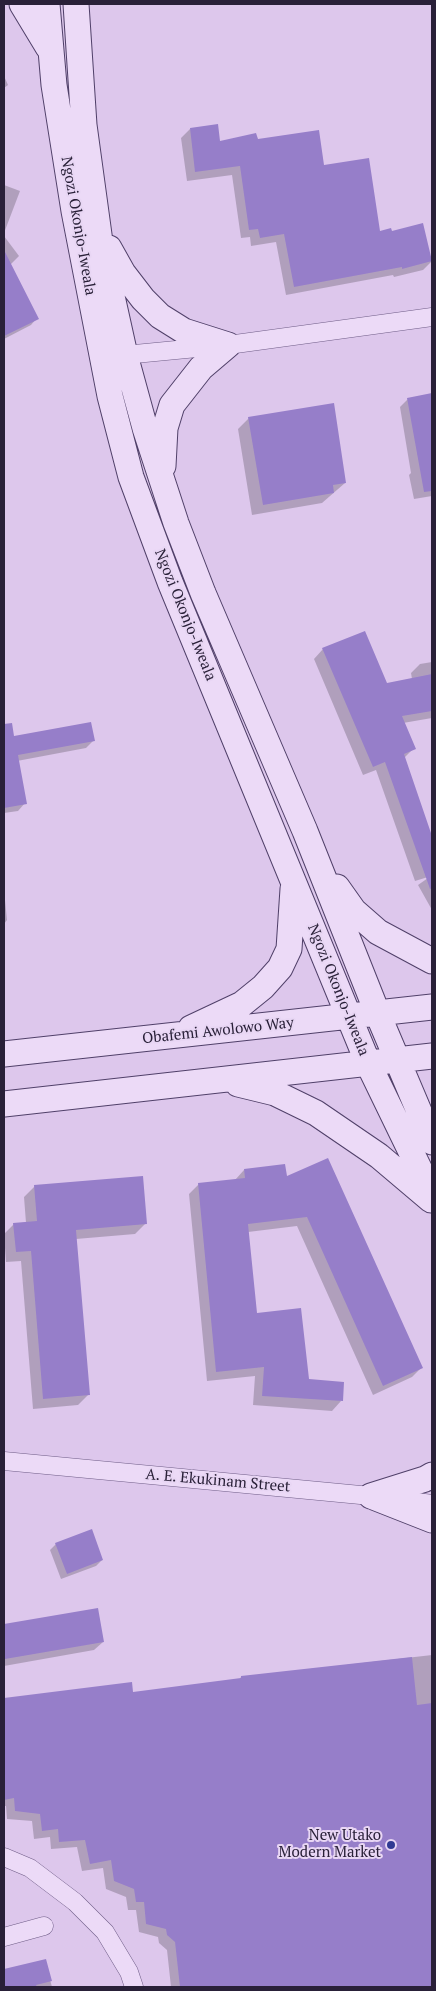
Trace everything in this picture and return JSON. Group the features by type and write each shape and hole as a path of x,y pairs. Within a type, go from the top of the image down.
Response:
{"street":[{"path":"22,4 51,51"},
{"name":"Ngozi Okonjo-Iweala","path":"47,4 51,51 73,201 113,356 145,428 176,523 204,594 317,861 377,1012 432,1142"},
{"name":"Ngozi Okonjo-Iweala","path":"76,4 84,125 113,356 110,396 131,477 170,582 349,1018 368,1063 432,1195"},
{"path":"98,228 123,273 143,299 160,316 184,331 228,345"},
{"path":"113,356 228,345 432,317"},
{"path":"162,480 165,428 172,405 201,368 228,345"},
{"path":"317,861 354,911 378,932 432,961"},
{"path":"174,1036 242,1004 263,988 280,968 289,949 294,881"},
{"name":"Obafemi Awolowo Way","path":"4,1054 349,1018 377,1012 432,1007"},
{"path":"4,1104 432,1056"},
{"path":"224,1080 275,1093 316,1113 379,1156 432,1201"},
{"name":"A. E. Ekukinam Street","path":"4,1461 371,1496 432,1504"},
{"path":"371,1496 417,1482 432,1475"},
{"path":"371,1496 432,1520"},
{"path":"4,1857 30,1868 75,1902 105,1932 130,1972 134,1987"},
{"path":"4,1937 44,1926"}],"building":[{"path":"218,124 220,141 256,133 258,139 319,130 324,165 369,158 380,231 391,228 392,231 423,223 432,261 402,269 402,267 294,287 284,234 260,238 258,229 249,230 240,166 195,172 190,128"},
{"path":"4,250 39,319 4,336"},
{"path":"432,393 432,491 424,492 407,398"},
{"path":"334,403 346,483 333,485 334,493 263,505 248,417"},
{"path":"365,631 387,683 432,674 432,711 402,716 416,749 404,754 432,836 432,888 430,889 385,762 373,767 322,648"},
{"path":"91,722 95,741 18,755 27,804 4,808 4,724 12,723 14,736"},
{"path":"328,1158 423,1368 383,1386 307,1217 248,1224 257,1313 301,1308 309,1379 344,1382 343,1401 262,1396 264,1367 216,1372 198,1183 245,1178 244,1169 285,1164 287,1176"},
{"path":"143,1176 147,1224 76,1230 90,1395 43,1399 31,1251 16,1252 13,1223 37,1221 34,1185"},
{"path":"92,1529 103,1560 67,1574 55,1543"},
{"path":"98,1608 104,1642 5,1659 4,1624"},
{"path":"412,1657 417,1705 432,1703 432,1987 180,1987 175,1942 167,1935 166,1929 146,1924 144,1902 136,1902 134,1889 114,1881 111,1860 90,1864 85,1840 59,1842 58,1829 42,1831 40,1814 15,1811 14,1798 4,1800 4,1698 132,1682 133,1692 241,1678 241,1676"},
{"path":"46,1959 52,1981 36,1985 37,1987 4,1987 4,1969"}],"place":[{"name":"New Utako Modern Market","path":"391,1845"}]}
